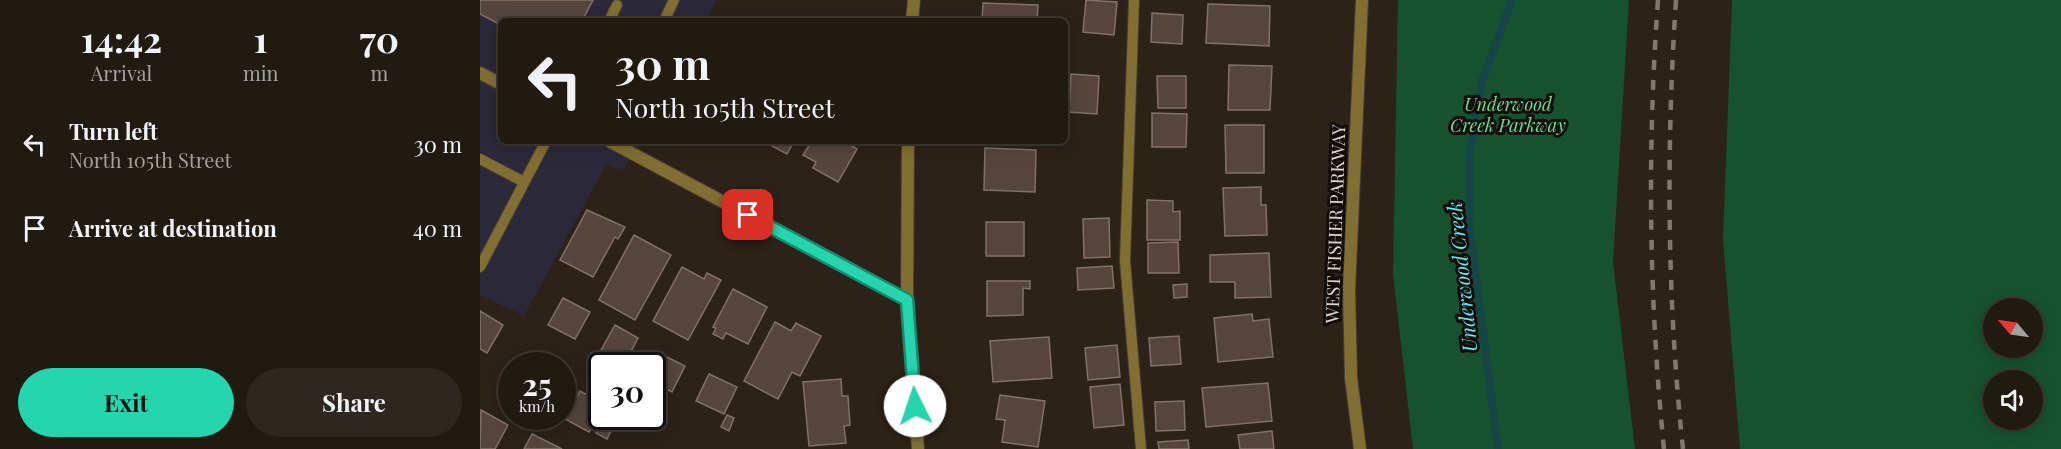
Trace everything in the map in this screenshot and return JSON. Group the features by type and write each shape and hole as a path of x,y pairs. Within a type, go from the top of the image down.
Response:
{"street":[{"path":"912,18 914,0"},
{"name":"WEST FISHER PARKWAY","path":"1359,449 1351,378 1350,290 1362,0"},
{"path":"480,73 498,82"},
{"path":"615,144 907,300"},
{"path":"908,144 907,300 918,449"}],"lane":[{"path":"665,18 674,0"},
{"path":"1134,0 1125,261 1141,449"},
{"path":"610,18 617,5"},
{"path":"480,267 544,144"},
{"path":"480,159 524,182"}],"shaded area":[{"path":"480,0 717,0 708,18 498,18 498,144 637,144 623,170 606,165 524,316 480,295"}],"green space":[{"name":"Underwood Creek Parkway","path":"1398,0 1629,0 1613,262 1635,449 1413,449 1393,274"},
{"path":"1732,0 2061,0 2061,449 1740,449 1723,240"}],"building":[{"path":"480,0 593,0 584,18 498,18 498,23 480,14"},
{"path":"1086,0 1117,2 1114,35 1083,32"},
{"path":"983,3 1038,5 1037,18 982,18"},
{"path":"1208,4 1270,6 1269,46 1206,43"},
{"path":"1152,13 1183,15 1182,44 1151,42"},
{"path":"1229,65 1272,66 1270,110 1228,110"},
{"path":"1071,74 1099,76 1097,114 1069,112"},
{"path":"1157,76 1186,76 1186,108 1158,108"},
{"path":"1152,113 1187,114 1186,147 1152,147"},
{"path":"1225,125 1264,125 1264,173 1226,173"},
{"path":"769,144 792,144 787,154"},
{"path":"810,144 849,144 857,149 838,182 813,168 816,162 803,155"},
{"path":"985,148 1036,150 1035,192 984,190"},
{"path":"1261,187 1261,205 1266,205 1267,235 1225,236 1223,188"},
{"path":"1147,200 1173,201 1173,212 1180,211 1180,240 1147,240"},
{"path":"587,210 625,227 618,239 615,237 593,277 560,260"},
{"path":"1109,218 1110,257 1084,258 1083,219"},
{"path":"986,222 1024,222 1024,256 986,256"},
{"path":"634,235 671,255 635,320 599,300"},
{"path":"1178,242 1179,273 1148,273 1148,243"},
{"path":"1269,253 1271,297 1235,298 1235,282 1210,282 1210,255"},
{"path":"1112,266 1114,288 1078,290 1077,268"},
{"path":"682,267 704,279 707,273 721,280 688,340 653,321"},
{"path":"987,281 1030,281 1030,289 1023,288 1023,315 987,316"},
{"path":"1187,284 1187,297 1174,298 1173,285"},
{"path":"733,289 767,307 748,344 726,333 723,339 713,334 716,328 713,327"},
{"path":"563,298 590,312 575,339 548,325"},
{"path":"480,311 503,325 487,353 480,349"},
{"path":"1252,314 1253,321 1269,319 1273,357 1218,362 1214,318"},
{"path":"775,322 791,331 796,323 821,336 800,376 792,372 778,399 744,381"},
{"path":"615,325 638,338 631,352 600,352"},
{"path":"1179,336 1181,364 1151,366 1149,338"},
{"path":"1049,337 1052,378 993,382 990,341"},
{"path":"1117,345 1120,377 1088,380 1085,348"},
{"path":"666,356 685,366 672,392 666,389"},
{"path":"709,374 737,387 724,414 696,401"},
{"path":"841,379 842,396 848,396 850,425 844,426 846,443 809,446 803,382"},
{"path":"1268,383 1272,421 1206,427 1202,388"},
{"path":"1120,384 1124,425 1094,428 1090,387"},
{"path":"580,391 588,395 589,432 576,425 576,398"},
{"path":"1000,395 1045,401 1038,447 1002,442 1005,420 996,419"},
{"path":"1184,401 1185,430 1156,431 1155,402"},
{"path":"481,410 498,419 498,430 505,430 495,449 480,449"},
{"path":"727,415 734,418 729,431 721,427"},
{"path":"598,430 612,430 607,439 596,433"},
{"path":"1272,431 1274,449 1240,449 1238,435"},
{"path":"532,434 562,449 524,449"},
{"path":"1188,440 1189,449 1159,449 1158,442"}],"waterway":[{"name":"Underwood Creek","path":"1498,449 1469,222 1469,158 1482,81 1512,0"}],"railway":[{"path":"1658,0 1652,112 1651,224 1655,337 1664,449"},
{"path":"1676,0 1671,112 1670,224 1674,337 1683,449"}],"route":[{"path":"748,215 907,300 915,406"}]}
